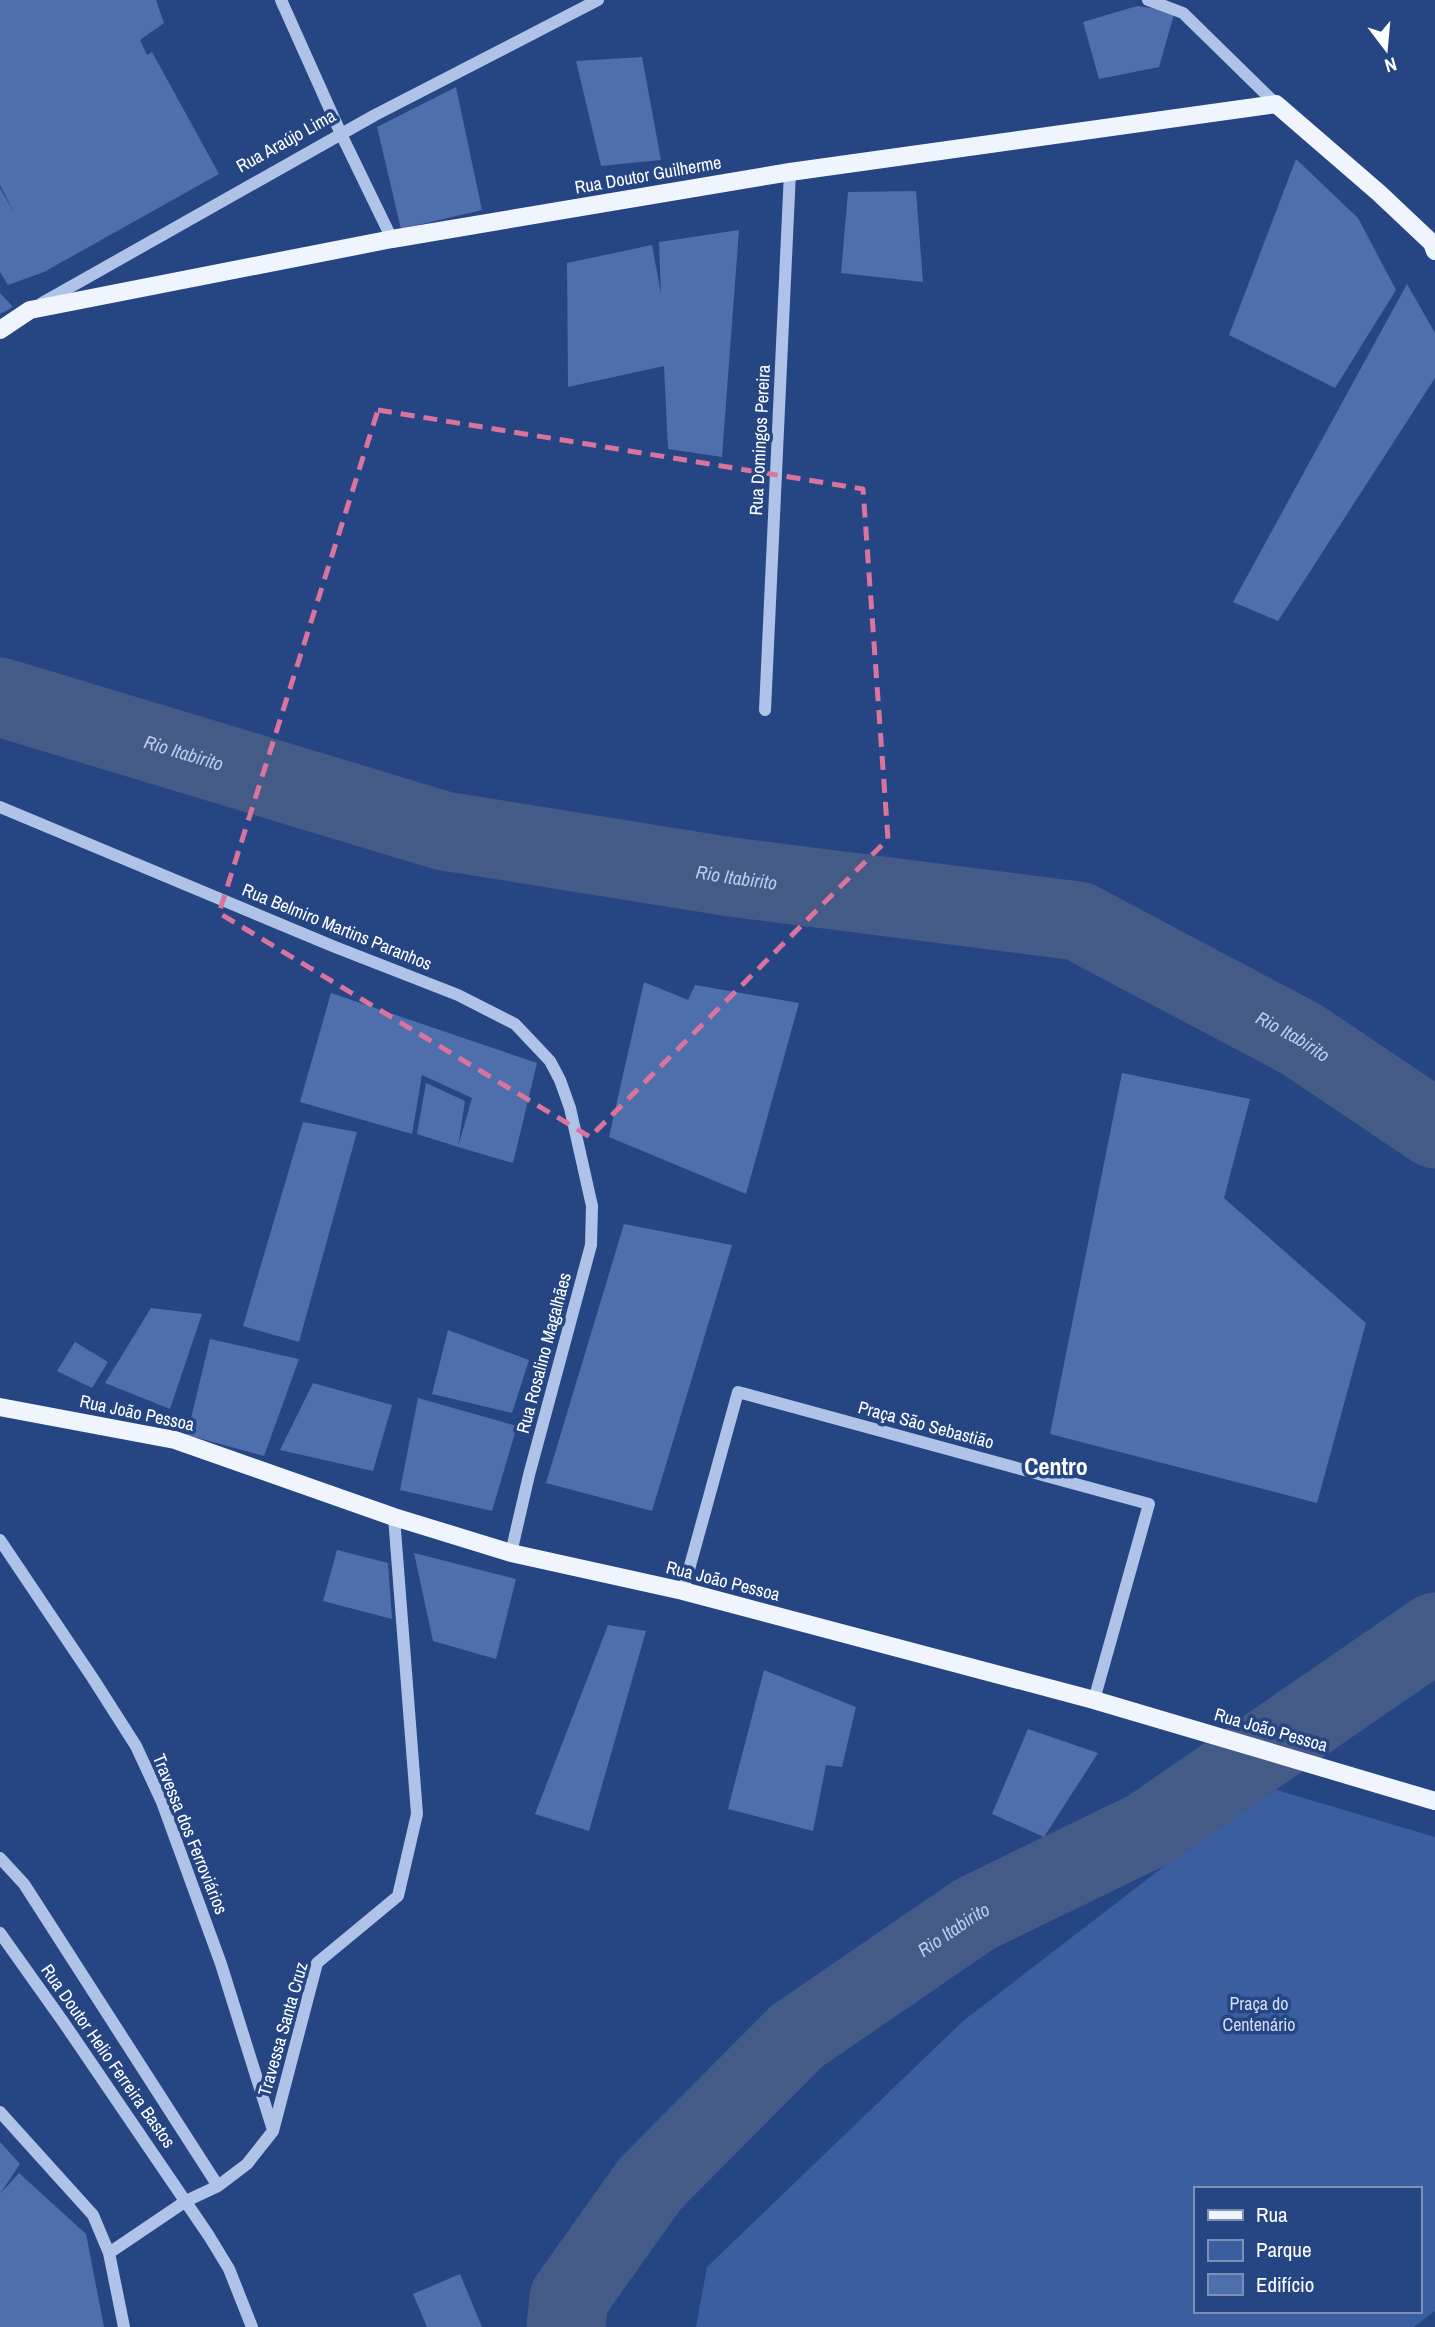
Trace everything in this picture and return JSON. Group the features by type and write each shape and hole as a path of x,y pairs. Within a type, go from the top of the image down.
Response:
{"main road":[{"name":"Rua Doutor Guilherme","path":"30,310 392,240 790,172 1276,104"},
{"path":"1276,104 1434,244"},
{"name":"Rua Araújo Lima","path":"0,330 30,310"},
{"name":"Rua João Pessoa","path":"0,1407 175,1440 394,1517 511,1553 683,1591 1094,1700 1435,1801"}],"street":[{"path":"281,0 392,240"},
{"name":"Rua Araújo Lima","path":"30,310 341,134 598,0"},
{"path":"1148,0 1183,13 1276,104"},
{"name":"Rua Domingos Pereira","path":"765,710 790,172"},
{"name":"Rua Belmiro Martins Paranhos","path":"0,807 335,947 458,995 515,1024 550,1061 561,1080 581,1161"},
{"name":"Rua Rosalino Magalhães","path":"511,1553 529,1475 591,1245 592,1206 581,1161"},
{"name":"Praça São Sebastião","path":"683,1591 738,1392 1149,1504 1094,1700"},
{"name":"Travessa Santa Cruz","path":"109,2253 186,2201 218,2186 247,2164 273,2131 317,1963 398,1896 417,1814 394,1517"},
{"name":"Travessa dos Ferroviários","path":"0,1540 135,1746 162,1802 221,1964 273,2131"},
{"path":"0,1858 24,1884 218,2186"},
{"name":"Rua Doutor Helio Ferreira Bastos","path":"0,1933 186,2201 229,2269 252,2327"},
{"path":"0,2112 93,2215 109,2253 124,2327"}],"highlighted area":[{"path":"378,410 863,489 888,839 590,1137 219,913"}],"green space":[{"name":"Praça do Centenário","path":"1267,1787 1435,1837 1435,2311 1414,2327 696,2327 707,2267 963,2021"}],"building":[{"path":"0,0 156,0 164,23 140,40 147,55 152,52 219,174 44,272 8,285 0,272 0,188 15,214 0,185"},
{"path":"1137,6 1175,11 1159,67 1099,79 1083,22"},
{"path":"642,57 661,160 601,166 576,61"},
{"path":"456,87 482,210 401,229 377,127"},
{"path":"1296,159 1358,218 1396,290 1335,388 1229,335"},
{"path":"916,191 923,282 841,273 848,192"},
{"path":"739,230 722,457 668,449 664,366 568,387 567,263 652,245 661,294 659,242"},
{"path":"1407,284 1435,333 1435,378 1278,621 1233,602"},
{"path":"0,293 13,307 0,314"},
{"path":"644,982 688,1000 695,985 799,1003 746,1194 609,1137"},
{"path":"331,993 537,1063 513,1163 458,1147 472,1098 422,1075 412,1134 300,1102"},
{"path":"1122,1073 1250,1099 1224,1198 1366,1323 1317,1503 1050,1434"},
{"path":"426,1083 465,1101 458,1147 417,1134"},
{"path":"303,1122 357,1132 299,1342 243,1326"},
{"path":"624,1224 732,1245 652,1511 546,1483"},
{"path":"151,1308 202,1314 170,1409 105,1383"},
{"path":"448,1330 529,1360 512,1413 432,1394"},
{"path":"210,1339 299,1359 264,1456 187,1435"},
{"path":"75,1342 108,1362 92,1388 57,1371"},
{"path":"313,1383 392,1405 373,1471 280,1450"},
{"path":"418,1398 517,1426 492,1511 400,1490"},
{"path":"337,1550 388,1563 392,1619 323,1601"},
{"path":"414,1553 516,1579 496,1659 433,1641"},
{"path":"608,1625 646,1631 589,1831 535,1814"},
{"path":"764,1670 856,1707 842,1767 826,1765 813,1831 728,1809"},
{"path":"1028,1729 1098,1753 1044,1837 992,1814"},
{"path":"0,2142 20,2164 0,2194"},
{"path":"19,2173 86,2234 104,2327 0,2327 0,2194"},
{"path":"460,2274 482,2327 427,2327 413,2294"}],"waterway":[{"name":"Rio Itabirito","path":"0,697 444,831 731,877 1078,921 1301,1039 1435,1129"},
{"name":"Rio Itabirito","path":"566,2327 569,2298 650,2184 797,2036 975,1914 1148,1830 1435,1632"}],"district":[{"name":"Centro","path":"1056,1467"}]}
